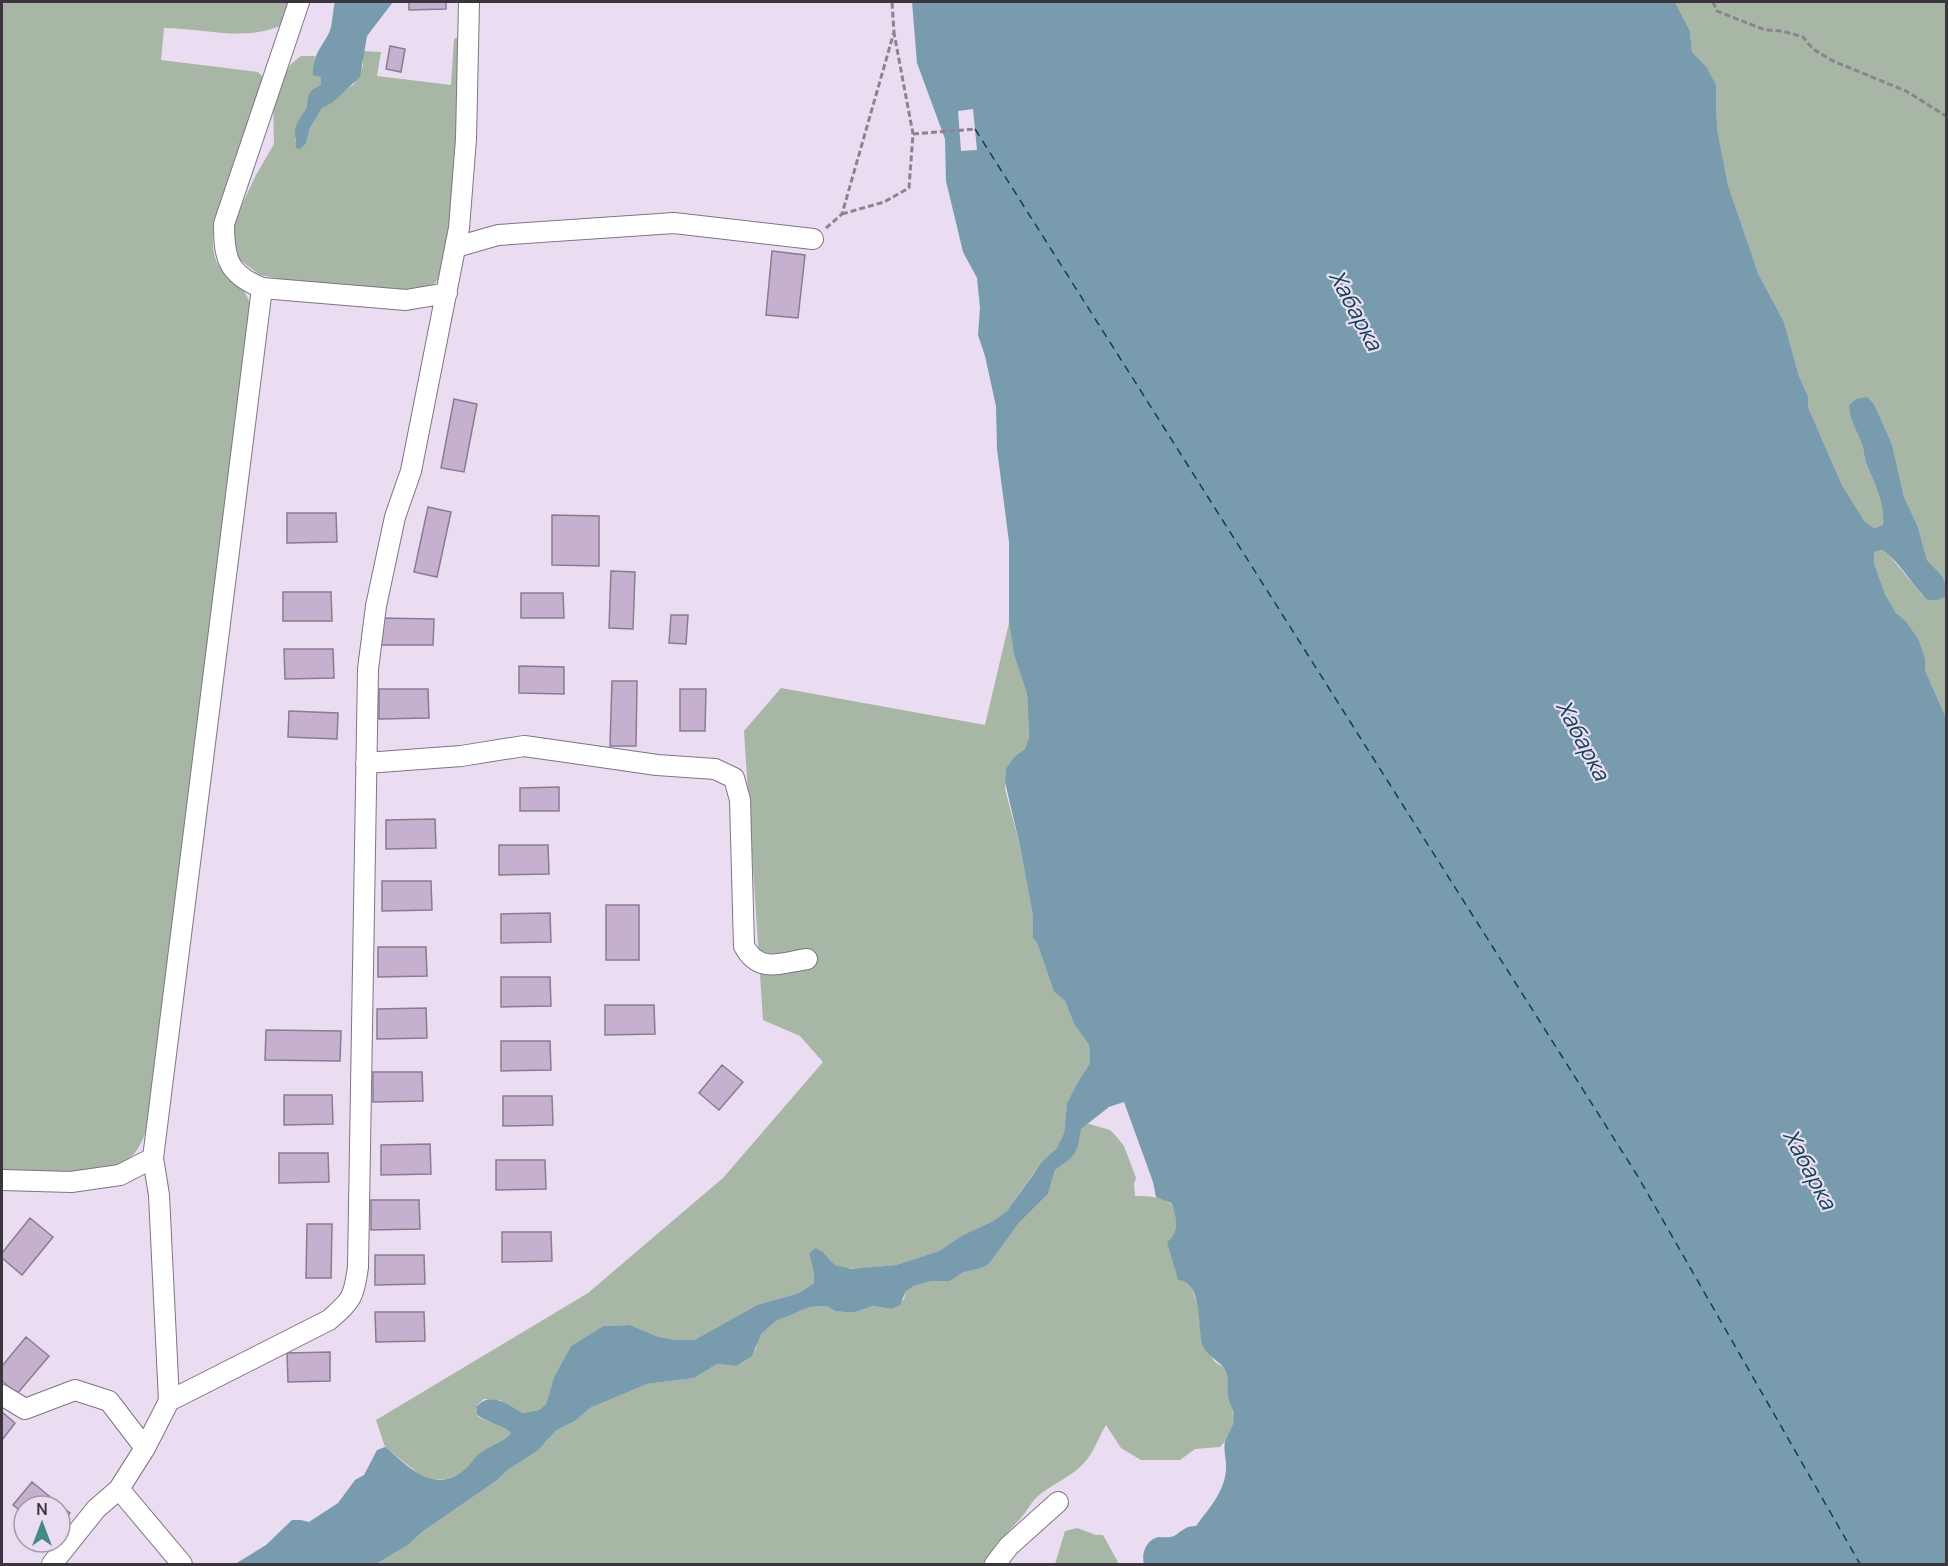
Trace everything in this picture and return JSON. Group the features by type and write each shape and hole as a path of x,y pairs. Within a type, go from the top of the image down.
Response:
{"street":[{"path":"299,2 224,225 224,252 229,263 245,282 261,288 406,300 447,293"},
{"path":"169,1401 329,1320 350,1303 355,1287 358,1267 368,669 376,606 395,517 411,471 459,228 466,139 469,2"},
{"path":"456,247 498,235 674,223 813,238"},
{"path":"52,1564 96,1509 119,1488 145,1448 169,1401 159,1195 153,1158 261,288"},
{"path":"366,763 461,756 524,746 657,765 715,769 734,778 740,800 744,946 751,958 766,965 807,958"},
{"path":"2,1180 71,1182 120,1175 153,1158"},
{"path":"2,1395 25,1409 75,1390 109,1401 145,1448"},
{"path":"119,1488 182,1564"},
{"path":"995,1564 1010,1546 1058,1502"}],"path":[{"path":"813,238 842,214 884,202 909,188 913,134 894,32 892,2"},
{"path":"1713,2 1717,11 1747,24 1803,37 1813,49 1833,61 1906,91 1947,116"},
{"path":"842,214 894,32"},
{"path":"913,134 975,129"}],"green space":[{"path":"2,2 292,2 284,24 270,30 240,34 164,28 161,60 258,72 262,76 262,86 213,230 213,248 217,262 241,287 252,310 147,1129 136,1152 123,1162 108,1168 52,1174 2,1173"},
{"path":"1675,2 1946,2 1946,586 1943,577 1927,560 1918,527 1904,497 1892,444 1874,404 1856,399 1849,405 1850,416 1881,501 1883,525 1874,528 1865,522 1842,485 1808,407 1808,396 1799,376 1784,322 1758,273 1728,185 1717,128 1716,85 1707,67 1692,52 1690,31"},
{"path":"461,36 462,126 447,267 435,283 418,292 295,282 260,275 237,258 230,237 233,224 256,175 274,144 273,101 291,64 301,56 315,56 313,67 317,76 321,76 321,85 308,96 295,140 296,143 306,143 310,128 322,108 354,84 363,66 363,51 381,52 377,76 451,85 454,39"},
{"path":"1882,550 1889,555 1922,595 1945,597 1946,587 1946,718 1925,670 1925,658 1918,638 1905,620 1896,613 1885,594 1874,563 1874,552"},
{"path":"1009,623 1014,655 1027,694 1029,737 1025,749 1015,756 1006,768 1005,789 1020,846 1033,917 1033,938 1037,943 1054,992 1065,1001 1074,1024 1089,1045 1090,1063 1067,1103 1064,1133 1056,1149 1035,1171 1007,1211 939,1251 896,1265 859,1269 835,1265 823,1252 809,1254 814,1283 799,1293 757,1305 694,1340 659,1337 630,1325 603,1326 571,1346 554,1377 546,1404 539,1410 523,1413 500,1400 484,1399 477,1405 477,1416 511,1433 498,1444 481,1453 463,1472 447,1479 424,1478 385,1447 376,1420 588,1293 723,1178 823,1062 800,1036 763,1020 744,731 781,688 985,725"},
{"path":"1086,1123 1110,1130 1124,1146 1136,1178 1135,1196 1161,1199 1172,1206 1176,1212 1177,1221 1171,1238 1171,1253 1176,1274 1190,1284 1199,1309 1201,1337 1214,1361 1225,1369 1228,1375 1228,1389 1234,1418 1229,1437 1220,1447 1195,1449 1180,1460 1141,1460 1121,1448 1106,1425 1087,1460 1078,1469 1036,1498 996,1545 984,1564 376,1564 408,1545 422,1532 496,1481 545,1443 557,1430 575,1421 590,1408 647,1384 694,1378 717,1364 737,1366 756,1349 761,1334 776,1321 810,1307 827,1306 835,1311 856,1312 873,1306 892,1309 904,1299 906,1291 914,1286 932,1281 950,1281 964,1272 989,1264 1018,1224 1048,1194 1055,1170 1069,1160 1078,1146 1080,1130"},
{"path":"1077,1528 1096,1535 1103,1535 1119,1564 1055,1564 1065,1531"}],"water":[{"path":"335,2 393,2 367,36 360,77 333,102 322,108 310,128 306,143 300,149 296,148 297,123 306,109 308,96 313,89 321,85 321,77 313,75 314,63 330,32"},
{"name":"Хабарка","path":"912,2 1675,2 1690,31 1692,52 1707,67 1716,85 1717,128 1728,185 1758,273 1784,322 1799,376 1808,396 1808,407 1842,485 1865,522 1874,528 1883,525 1881,501 1849,411 1849,405 1856,399 1867,397 1874,404 1892,444 1904,497 1918,527 1927,560 1943,577 1946,586 1945,597 1928,600 1888,554 1882,550 1874,552 1874,563 1885,594 1896,613 1905,620 1918,638 1925,658 1925,670 1946,718 1946,1564 1144,1564 1144,1552 1154,1538 1172,1537 1186,1528 1196,1526 1215,1500 1225,1478 1225,1442 1234,1415 1228,1398 1226,1371 1207,1352 1202,1343 1195,1296 1186,1282 1178,1280 1167,1242 1176,1229 1173,1208 1171,1203 1156,1197 1153,1182 1124,1102 1109,1107 1081,1129 1074,1154 1055,1170 1048,1194 1018,1224 989,1264 964,1272 950,1281 932,1281 914,1286 906,1291 900,1305 892,1309 873,1306 856,1312 846,1312 835,1311 827,1306 810,1307 776,1321 761,1334 752,1356 737,1366 717,1364 694,1378 647,1384 590,1408 575,1421 557,1430 538,1450 509,1469 496,1481 422,1532 408,1545 376,1564 235,1564 266,1545 292,1520 309,1522 338,1503 355,1480 364,1475 377,1450 385,1447 411,1469 430,1479 451,1478 463,1471 479,1454 511,1433 477,1415 477,1406 488,1400 494,1400 506,1403 523,1413 539,1410 546,1404 554,1377 571,1346 603,1326 630,1325 659,1337 694,1340 757,1305 799,1293 814,1283 809,1254 815,1248 823,1252 835,1265 851,1269 896,1265 939,1251 1007,1211 1042,1162 1056,1149 1064,1133 1067,1103 1090,1063 1089,1045 1074,1024 1065,1001 1054,992 1037,943 1033,938 1033,917 1005,782 1006,768 1015,756 1025,749 1029,737 1027,694 1014,655 1009,623 1009,542 997,449 996,406 978,335 980,308 977,278 963,252 946,181 945,139 917,63"}],"pier":[{"path":"973,109 977,150 961,151 958,111"}],"building":[{"path":"409,2 446,2 446,9 409,10"},
{"path":"390,46 405,49 401,72 386,69"},
{"path":"772,251 805,255 798,318 766,315"},
{"path":"454,399 477,404 464,472 441,468"},
{"path":"428,507 451,512 437,577 414,572"},
{"path":"287,513 336,513 337,542 287,543"},
{"path":"552,515 599,516 599,566 552,565"},
{"path":"611,571 635,572 633,629 609,628"},
{"path":"283,592 331,592 332,621 283,621"},
{"path":"521,593 563,593 564,618 521,618"},
{"path":"671,615 688,615 686,644 669,643"},
{"path":"380,618 434,619 433,645 380,645"},
{"path":"284,649 333,649 334,678 285,679"},
{"path":"519,666 564,667 564,694 519,693"},
{"path":"612,681 637,681 636,746 610,746"},
{"path":"379,689 428,689 429,718 379,719"},
{"path":"680,689 706,689 705,731 680,731"},
{"path":"289,711 338,713 337,739 288,737"},
{"path":"559,787 559,811 520,811 520,788"},
{"path":"435,819 436,848 386,849 386,820"},
{"path":"499,845 548,845 549,874 499,875"},
{"path":"382,881 431,881 432,910 382,911"},
{"path":"606,905 639,905 639,960 606,960"},
{"path":"550,913 551,942 501,943 501,914"},
{"path":"378,947 426,947 427,976 378,977"},
{"path":"501,977 550,977 551,1006 501,1007"},
{"path":"605,1005 654,1005 655,1034 605,1035"},
{"path":"426,1008 427,1038 377,1039 377,1009"},
{"path":"266,1030 341,1031 340,1061 265,1060"},
{"path":"501,1041 550,1041 551,1070 501,1071"},
{"path":"722,1065 743,1082 719,1110 699,1093"},
{"path":"373,1072 422,1072 423,1101 373,1102"},
{"path":"284,1095 332,1095 333,1124 284,1125"},
{"path":"503,1096 552,1096 553,1125 503,1126"},
{"path":"430,1144 431,1174 381,1175 381,1145"},
{"path":"279,1153 328,1153 329,1182 279,1183"},
{"path":"496,1160 545,1160 546,1189 496,1190"},
{"path":"371,1200 419,1200 420,1229 371,1230"},
{"path":"30,1218 53,1237 22,1275 2,1258 2,1253"},
{"path":"307,1224 332,1224 331,1278 306,1278"},
{"path":"502,1232 551,1232 552,1261 502,1262"},
{"path":"375,1255 424,1255 425,1284 375,1285"},
{"path":"375,1312 424,1312 425,1341 376,1342"},
{"path":"26,1337 49,1356 17,1394 2,1381 2,1366"},
{"path":"330,1352 330,1381 288,1382 287,1353"},
{"path":"2,1412 15,1423 2,1440"},
{"path":"32,1482 47,1494 22,1494"}],"ferry route":[{"path":"975,129 1637,1175 1860,1564"}]}
